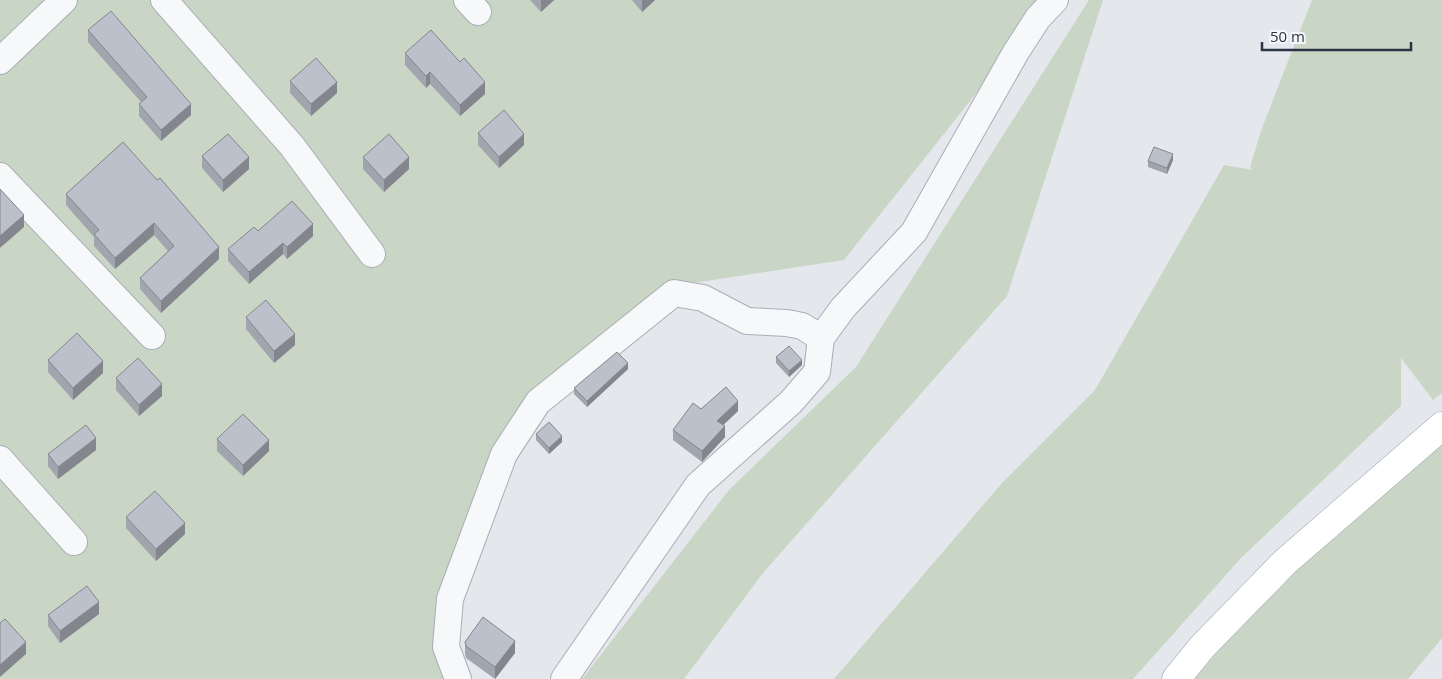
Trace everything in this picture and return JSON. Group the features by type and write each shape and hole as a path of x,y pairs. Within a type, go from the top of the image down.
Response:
{"main road":[{"path":"1176,679 1202,647 1285,562 1442,426"}],"street":[{"path":"0,61 64,0"},
{"path":"164,0 292,146 372,254"},
{"path":"564,679 698,485 791,402 817,372 821,338 842,308 914,232 1016,52 1038,18 1055,0"},
{"path":"0,176 152,336"},
{"path":"458,679 446,647 450,599 504,454 538,402 674,293 703,298 748,321 787,323 802,326 821,338"},
{"path":"0,459 74,542"}],"green space":[{"path":"0,0 1050,0 844,260 666,287 500,450 451,635 465,679 0,679"},
{"path":"1089,0 1103,0 1007,296 763,573 684,679 582,679 729,490 856,367"},
{"path":"1312,0 1442,0 1442,393 1433,400 1401,358 1401,406 1241,558 1133,679 834,679 1002,483 1095,390 1224,165 1253,170 1250,167 1262,128"},
{"path":"1442,444 1442,638 1408,679 1194,679 1268,594"}],"building":[{"path":"111,11 191,104 161,130 139,104 147,97 88,30"},
{"path":"431,30 460,62 464,58 485,82 460,105 430,72 426,76 405,53"},
{"path":"316,58 337,82 311,104 290,81"},
{"path":"504,110 524,134 499,157 478,133"},
{"path":"228,134 249,157 223,180 202,156"},
{"path":"389,134 409,157 384,180 363,157"},
{"path":"123,142 157,180 160,178 219,247 161,301 140,278 174,246 154,223 115,258 94,234 99,230 66,194"},
{"path":"1154,147 1173,154 1167,168 1148,161"},
{"path":"0,189 24,215 0,236"},
{"path":"292,201 313,224 287,247 283,243 249,272 228,249 254,227 258,231"},
{"path":"266,300 295,334 274,351 246,317"},
{"path":"77,333 103,361 73,388 48,360"},
{"path":"789,346 802,360 789,371 776,357"},
{"path":"617,352 628,363 587,401 574,388"},
{"path":"138,358 162,384 139,405 116,378"},
{"path":"726,387 738,401 717,421 725,426 702,451 673,430 693,403 701,409"},
{"path":"243,414 269,440 243,465 217,439"},
{"path":"549,422 562,436 549,448 536,434"},
{"path":"86,425 96,438 58,467 48,454"},
{"path":"155,491 185,523 156,549 126,517"},
{"path":"87,586 99,602 60,631 48,615"},
{"path":"483,617 515,641 495,667 466,646 465,642"},
{"path":"5,619 26,642 0,665 0,623"}]}
